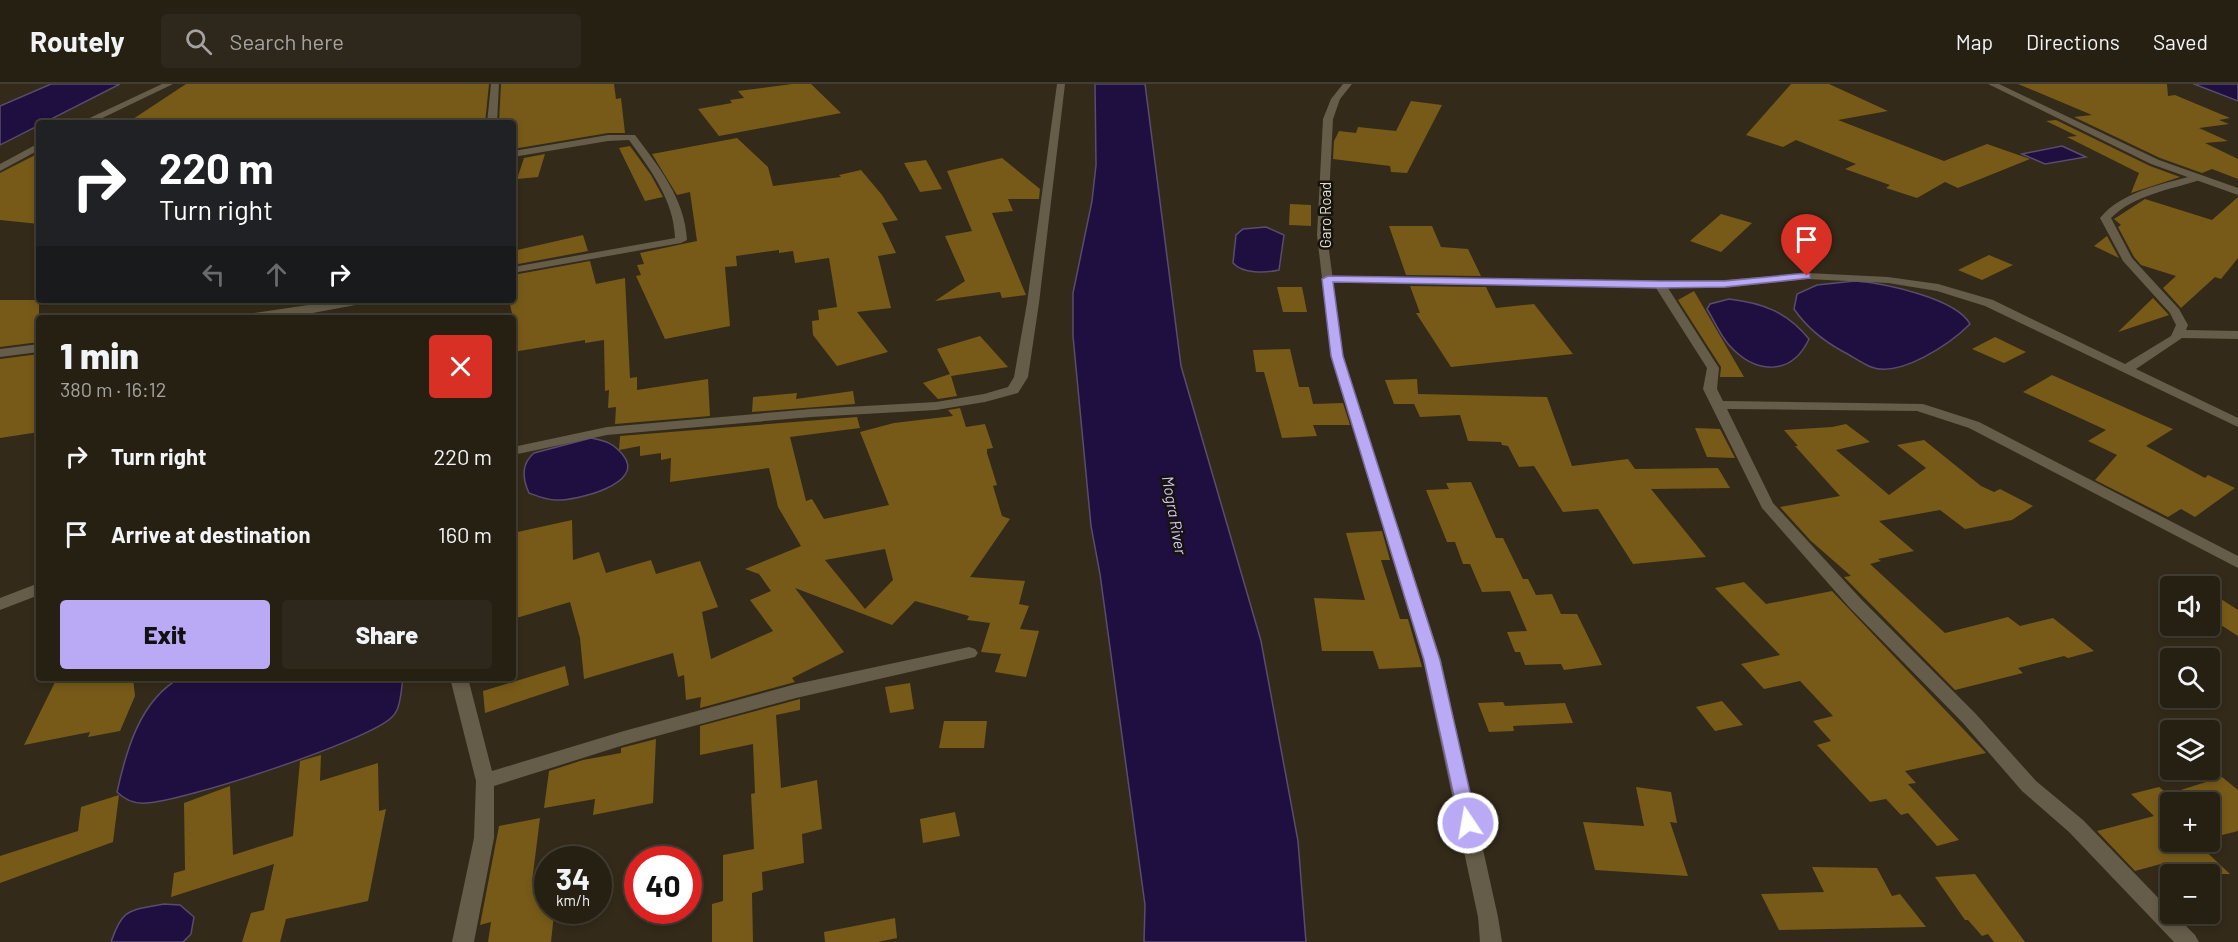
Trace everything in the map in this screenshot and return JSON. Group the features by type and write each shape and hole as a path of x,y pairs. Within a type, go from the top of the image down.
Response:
{"street":[{"path":"91,120 169,84"},
{"path":"492,120 495,84"},
{"path":"516,450 607,431 811,413 936,406 985,398 1014,390 1021,377 1033,303 1061,84"},
{"name":"Garo Road","path":"1348,84 1336,99 1328,119 1323,235 1337,356 1432,660 1488,917 1491,942"},
{"path":"1992,84 2196,178 2238,192"},
{"path":"516,153 608,138 632,137 667,193 682,226 681,240 516,269"},
{"path":"0,168 36,149"},
{"path":"2126,369 2178,334 2182,325 2175,312 2127,259 2105,218 2119,204 2131,198 2196,178"},
{"path":"1328,279 1660,285 1846,276 1938,288 1989,303 2238,423"},
{"path":"1660,285 1713,368 1710,389 1767,505 1855,603 1969,718 2029,786 2076,826 2188,942"},
{"path":"291,314 292,303"},
{"path":"280,315 346,303"},
{"path":"2178,334 2238,335"},
{"path":"0,353 36,348"},
{"path":"1719,405 1918,407 1974,425 2238,563"},
{"path":"0,604 36,590"},
{"path":"485,781 624,738 796,691 969,653"},
{"path":"460,681 485,781 484,838 463,942"}],"water":[{"path":"51,84 120,84 49,120 36,120 36,127 0,145 0,106"},
{"name":"Mogra River","path":"1095,84 1145,84 1181,366 1261,641 1298,841 1306,942 1144,942 1145,905 1100,574 1091,526 1073,336 1073,293 1092,201 1096,165"},
{"path":"2194,84 2238,84 2238,101"},
{"path":"2062,146 2086,157 2045,164 2022,154"},
{"path":"1266,227 1284,235 1279,270 1254,272 1237,267 1233,263 1236,235 1243,229"},
{"path":"1855,281 1883,285 1935,299 1962,315 1970,324 1938,349 1910,364 1883,369 1871,367 1821,338 1794,309 1797,294 1817,285"},
{"path":"1729,299 1753,303 1774,310 1792,322 1809,339 1793,360 1783,365 1761,366 1750,362 1729,345 1707,309 1710,304"},
{"path":"591,438 609,443 623,455 628,465 625,474 617,482 592,494 565,500 542,498 529,493 524,472 527,462 534,453"},
{"path":"176,681 403,681 395,714 376,728 349,740 274,769 196,793 146,803 130,801 117,792 130,744 145,713 166,688"},
{"path":"164,904 180,905 194,917 191,934 183,942 111,942 119,922 129,912"}],"building":[{"path":"186,84 489,84 485,120 132,120"},
{"path":"501,84 614,84 616,99 621,98 625,133 608,133 516,148 516,120 499,120"},
{"path":"792,84 811,84 841,113 719,136 698,109 732,103 730,100 744,98 738,91"},
{"path":"1791,84 1829,84 1888,111 1838,120 1944,161 1987,144 2030,159 1958,188 1945,182 1917,198 1886,188 1890,185 1845,169 1856,164 1796,140 1783,147 1746,135"},
{"path":"2018,84 2167,84 2168,96 2175,95 2230,118 2219,120 2229,124 2199,128 2228,141 2205,143 2238,159 2238,179 2212,169 2202,173 2160,158 2074,117 2092,115"},
{"path":"1411,101 1442,105 1407,173 1391,172 1390,166 1333,159 1334,141 1339,131 1356,133 1358,127 1396,131"},
{"path":"2056,120 2150,166 2180,177 2131,193 2139,173 2067,137 2077,136 2046,121"},
{"path":"737,138 768,167 773,186 841,177 839,175 861,170 882,195 898,220 882,223 896,253 878,256 891,308 857,312 888,352 837,366 813,335 812,321 819,320 818,310 837,307 829,258 795,263 793,251 779,253 779,250 736,256 737,266 725,267 730,326 665,339 636,276 641,275 637,265 644,264 640,253 697,241 690,192 677,195 652,154"},
{"path":"630,146 651,175 663,197 645,201 619,148"},
{"path":"545,154 538,177 517,179 524,158"},
{"path":"36,155 36,224 0,220 0,173"},
{"path":"1002,158 1040,189 1039,199 1008,199 1013,211 992,213 1026,295 1002,298 1000,292 935,301 965,281 945,236 972,231 947,171"},
{"path":"926,160 942,189 920,192 904,163"},
{"path":"2238,197 2238,258 2221,279 2215,277 2181,308 2163,288 2176,276 2141,265 2134,257 2118,227 2121,225 2114,219 2145,199 2212,220"},
{"path":"1290,204 1311,205 1311,226 1289,225"},
{"path":"1721,214 1752,223 1721,252 1690,241"},
{"path":"1389,226 1432,226 1441,247 1468,249 1481,276 1406,275"},
{"path":"583,235 588,251 516,264 516,250"},
{"path":"2107,236 2119,258 2094,246"},
{"path":"1989,255 2013,265 1982,280 1958,270"},
{"path":"590,261 596,284 625,278 630,378 637,377 637,390 708,379 710,416 615,424 616,407 608,408 609,390 605,391 604,340 585,343 585,340 516,352 516,315 512,315 510,303 516,303 516,274"},
{"path":"1410,286 1486,287 1496,308 1534,304 1573,354 1451,367 1416,313 1420,313"},
{"path":"1277,287 1302,287 1307,312 1283,312"},
{"path":"1694,291 1744,377 1720,377 1721,367 1678,300"},
{"path":"2153,298 2169,315 2118,332"},
{"path":"0,300 36,300 36,303 39,303 39,315 36,315 36,342 0,347"},
{"path":"980,336 1008,367 951,376 957,396 938,399 923,383 950,374 937,349"},
{"path":"1995,337 2026,352 2004,363 1972,349"},
{"path":"1290,349 1299,387 1309,387 1313,404 1343,403 1350,425 1313,425 1317,436 1282,438 1264,372 1256,372 1253,350"},
{"path":"36,354 36,432 0,438 0,359"},
{"path":"2052,375 2173,429 2146,446 2205,478 2208,475 2235,488 2195,517 2181,509 2168,517 2095,480 2117,455 2088,441 2106,430 2023,392"},
{"path":"1417,379 1418,394 1547,397 1572,466 1628,459 1635,469 1718,468 1730,488 1651,489 1706,557 1633,564 1598,509 1563,512 1534,466 1519,467 1508,446 1502,445 1501,442 1468,441 1460,415 1420,417 1414,404 1394,404 1385,380"},
{"path":"853,391 855,404 752,412 753,397 797,393 796,399"},
{"path":"960,408 966,427 985,424 993,448 987,449 987,453 997,485 993,486 1002,516 1010,519 970,577 1025,581 1019,604 1029,606 1020,629 1039,631 1026,677 995,672 1001,654 981,652 990,623 967,620 969,616 915,601 892,625 795,588 844,652 792,678 795,682 700,708 701,697 686,700 684,675 678,677 673,653 584,679 580,638 570,602 516,618 516,532 572,520 573,560 599,552 606,573 651,560 656,574 700,561 718,607 702,612 711,659 773,631 750,600 771,591 759,574 745,569 801,546 778,507 769,468 670,482 671,458 661,460 661,453 640,456 640,446 619,450 620,436 857,417 860,428 790,437 806,501 812,499 824,519 889,505 860,432 894,423 953,416 948,410","holes":["885,549 893,580 865,609 825,560"]},
{"path":"1846,424 1870,442 1836,450 1889,495 1926,468 1897,445 1924,440 1981,486 1994,492 2000,489 2033,506 2012,520 1965,529 1940,510 1879,521 1914,551 1878,559 1881,561 1870,564 1945,633 2008,617 2020,626 2053,618 2094,651 2018,668 2023,673 1955,690 1844,577 1851,576 1811,541 1780,507 1840,496 1795,446 1798,446 1784,430"},
{"path":"1695,428 1720,429 1735,458 1707,457"},
{"path":"1471,482 1496,538 1503,538 1523,579 1528,579 1536,595 1552,594 1561,614 1577,614 1602,665 1564,670 1561,664 1525,665 1520,652 1515,652 1507,632 1527,631 1510,591 1482,592 1470,564 1463,564 1455,542 1447,542 1426,490 1449,489 1446,483"},
{"path":"1382,531 1390,560 1381,560 1400,619 1408,619 1422,667 1379,669 1373,651 1322,651 1314,598 1365,600 1346,533"},
{"path":"1744,582 1766,604 1832,591 1986,753 1905,771 1916,783 1908,784 1959,840 1937,846 1908,813 1901,815 1886,799 1870,802 1817,745 1831,741 1813,721 1833,716 1800,681 1764,689 1741,664 1780,655 1715,588"},
{"path":"2220,598 2238,610 2238,636 2220,624"},
{"path":"565,666 569,685 485,713 483,691"},
{"path":"56,681 133,681 135,696 120,731 88,737 90,732 24,745"},
{"path":"910,683 914,709 890,713 885,687"},
{"path":"800,699 800,710 776,715 781,788 817,780 822,829 802,834 804,863 762,872 763,890 752,893 753,942 712,942 712,904 723,901 723,855 754,849 751,794 755,793 753,744 700,755 700,726"},
{"path":"1722,701 1743,725 1715,731 1696,707"},
{"path":"1503,702 1505,706 1565,703 1573,723 1513,726 1514,731 1489,732 1478,703"},
{"path":"944,721 987,721 984,748 939,748"},
{"path":"656,739 653,803 593,815 595,799 544,808 549,771 583,760 621,753 621,748"},
{"path":"321,755 320,781 378,763 379,811 386,809 368,901 286,919 280,942 242,942 251,913 264,910 274,864 171,897 174,873 185,870 184,803 230,786 233,855 293,836 300,761"},
{"path":"2220,778 2238,790 2238,831 2220,836 2220,792 2174,792 2212,780 2220,780"},
{"path":"1636,787 1671,792 1677,823 1670,822 1688,876 1595,870 1583,822 1644,826"},
{"path":"2159,787 2165,792 2160,792 2160,852 2207,852 2219,864 2170,864 2168,862 2135,871 2097,831 2154,816 2131,794"},
{"path":"119,795 113,842 0,883 0,856 78,831 81,807"},
{"path":"955,812 960,836 923,843 920,819"},
{"path":"540,818 536,846 534,846 532,882 534,882 534,924 553,924 551,942 488,942 491,922 480,925 499,826"},
{"path":"2220,865 2230,874 2220,874"},
{"path":"1812,867 1877,868 1892,896 1900,894 1926,927 1779,930 1761,894 1824,892"},
{"path":"1975,874 2025,942 1994,942 1988,934 1982,936 1968,920 1965,920 1935,877"},
{"path":"895,918 897,938 878,942 825,942 824,932"}],"route":[{"path":"1468,823 1432,660 1337,356 1328,279 1614,282 1660,285 1725,284 1807,276"}]}
